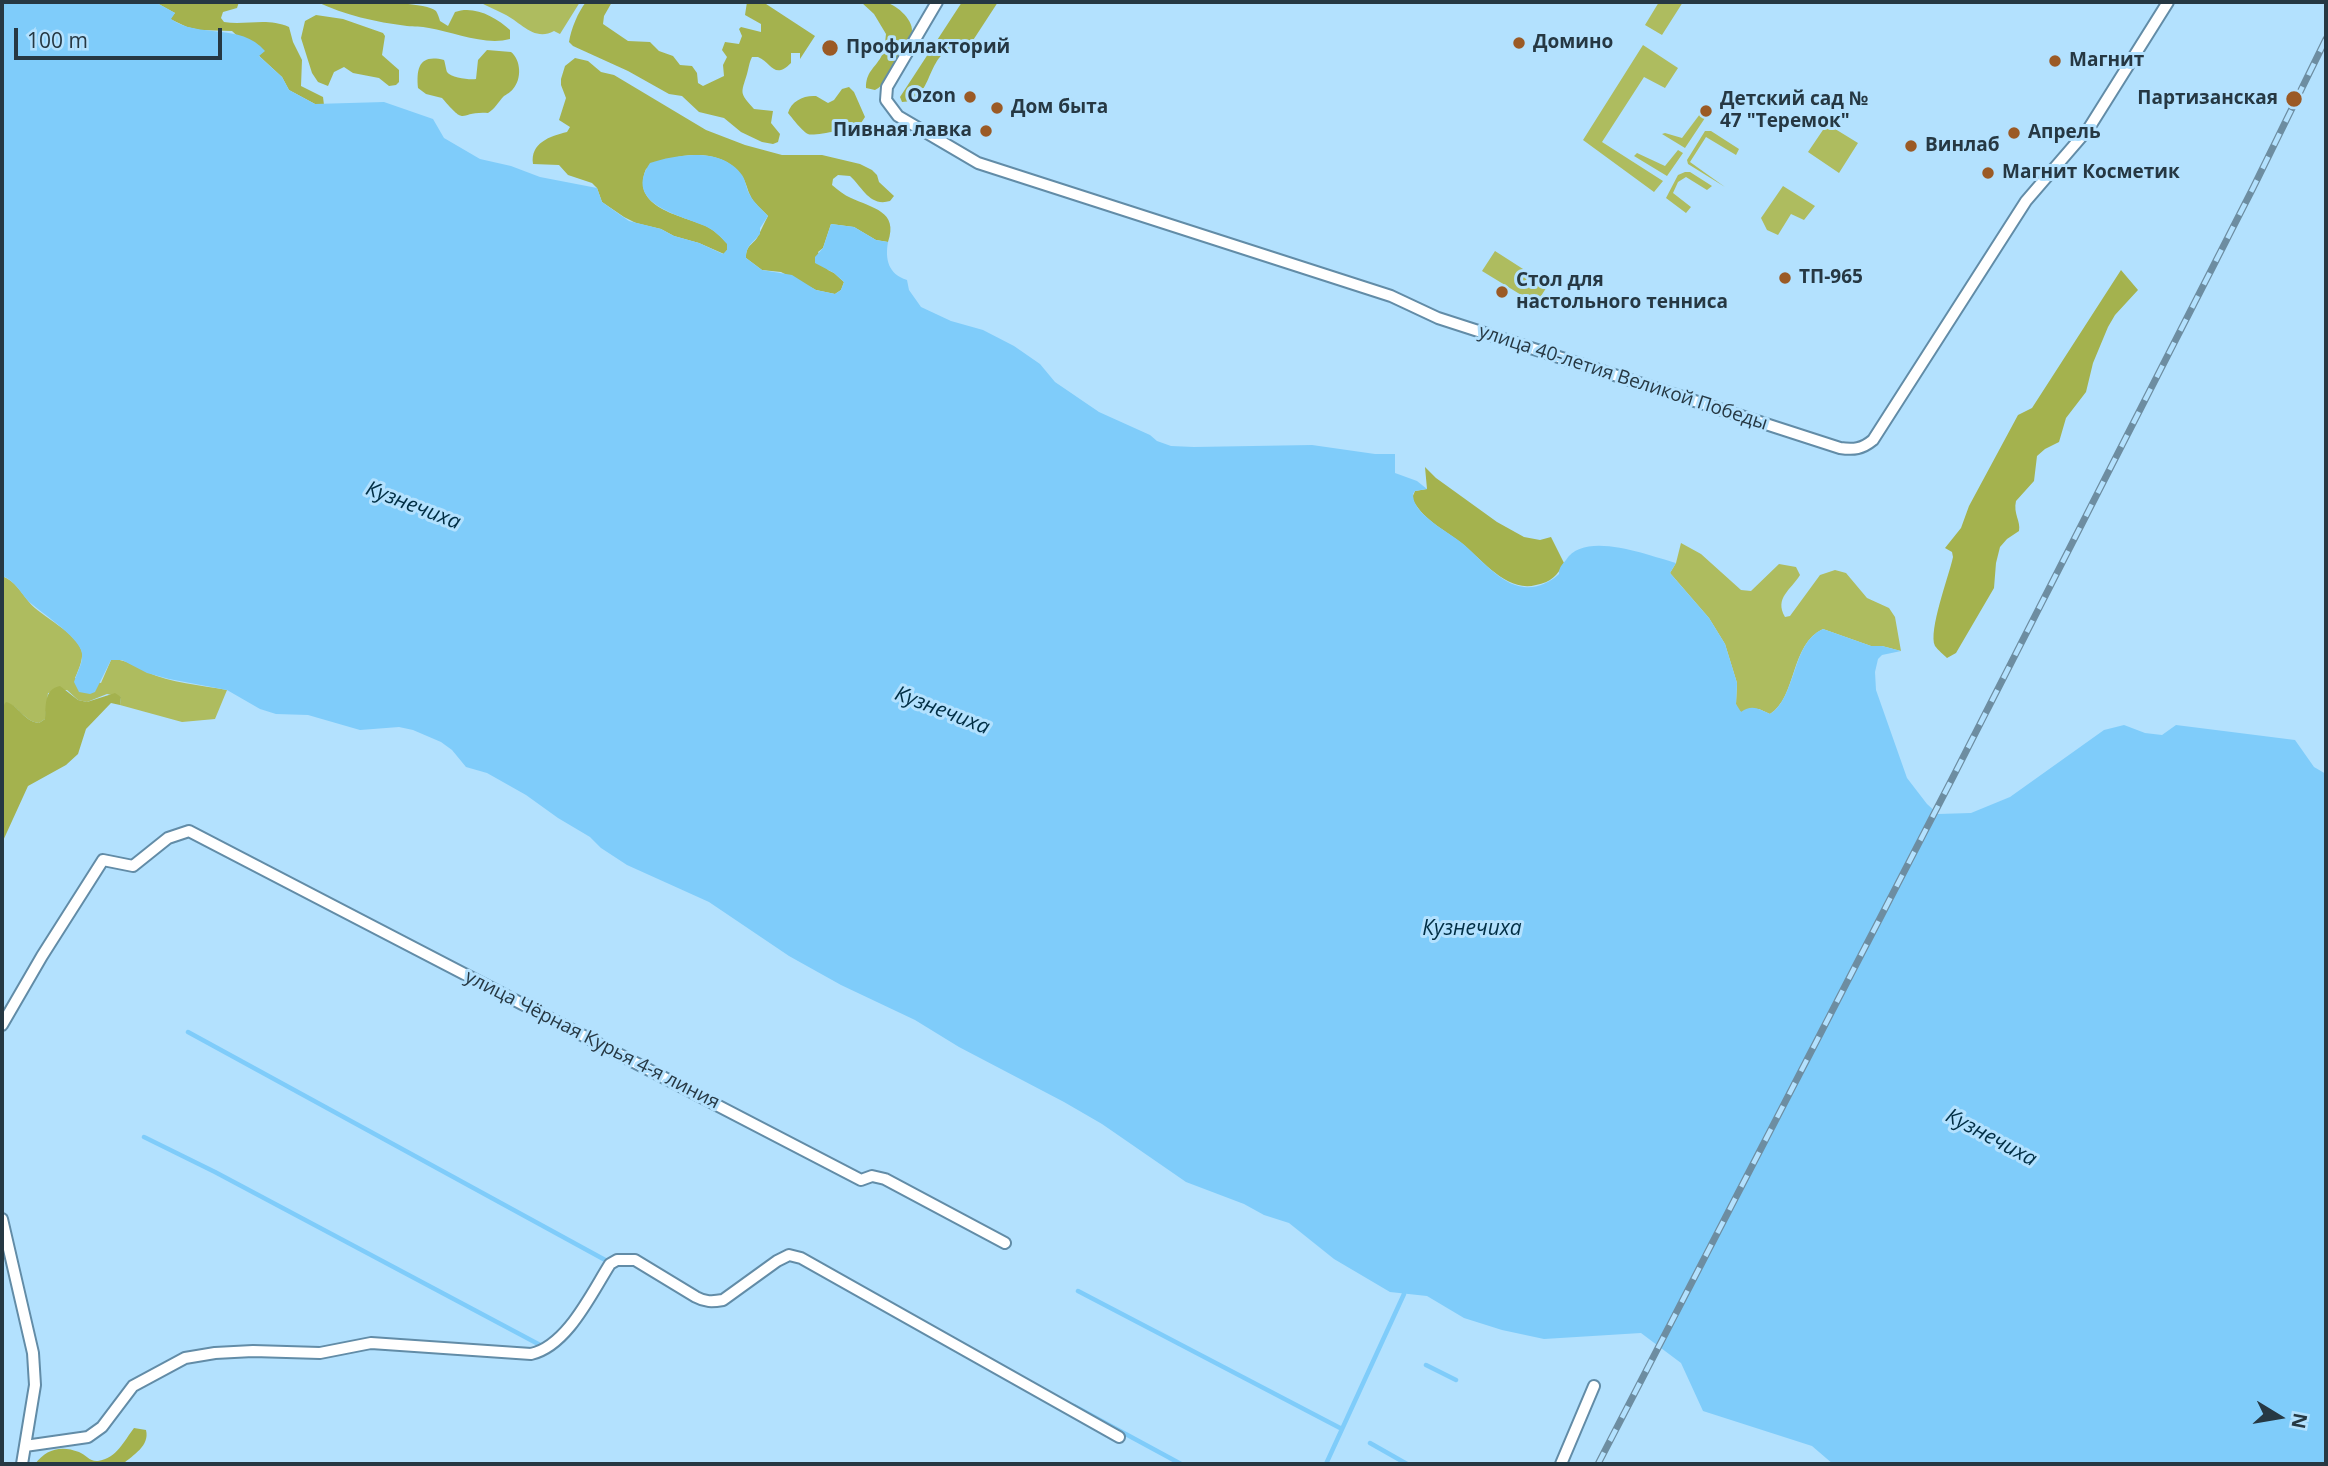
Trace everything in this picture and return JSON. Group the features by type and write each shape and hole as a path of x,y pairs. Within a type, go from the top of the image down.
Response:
{"street":[{"name":"улица 40-летия Великой Победы","path":"937,2 887,87 886,100 898,116 978,163 1391,296 1438,318 1852,450 1866,446 1872,440 2026,201 2088,128 2168,2"},
{"name":"улица Чёрная Курья 4-я линия","path":"2,1025 103,860 133,866 168,838 179,832 189,831 861,1180 872,1176 885,1179 1005,1243"},
{"path":"2,1219 33,1353 34,1385 22,1464"},
{"path":"24,1446 88,1437 102,1427 133,1386 185,1358 253,1351 320,1353 371,1343 531,1354 544,1351 562,1336 610,1264 617,1260 635,1260 705,1302 723,1300 789,1255 801,1258 825,1271 1119,1437"},
{"path":"1561,1464 1594,1386"}],"green space":[{"path":"155,2 239,2 237,8 223,12 221,18 224,22 264,22 289,27 302,60 301,86 323,97 324,105 315,104 289,90 282,77 232,31 187,27 170,19 175,13"},
{"path":"317,2 380,2 428,7 436,11 440,21 448,26 455,12 477,11 510,30 510,39 480,40 426,27 383,22 349,14"},
{"path":"479,2 580,2 560,34 554,31 540,34"},
{"path":"586,2 612,2 604,16 603,24 628,41 650,42 659,51 673,56 680,65 692,66 697,73 698,83 703,86 724,76 723,65 727,57 722,50 725,42 739,44 741,27 761,32 761,24 745,15 747,2 763,2 815,36 800,59 800,53 791,53 791,63 781,70 773,69 758,57 752,57 750,61 743,89 744,96 754,109 773,111 771,123 780,134 778,142 762,142 741,132 724,118 699,112 682,96 669,94 628,71 573,46 569,42 571,32"},
{"path":"861,2 893,5 912,26 908,43 884,81 875,90 866,88 866,83 882,54 886,34 874,14"},
{"path":"962,2 998,2 968,48 953,48 943,54 919,95 902,102 900,97"},
{"path":"1659,2 1683,2 1662,35 1645,25"},
{"path":"316,15 343,19 383,33 385,36 382,55 399,70 399,82 389,86 379,78 353,73 344,67 334,72 328,86 318,82 312,73 301,38 305,21"},
{"path":"1643,45 1678,68 1665,88 1644,77 1602,142 1663,181 1654,192 1583,140"},
{"path":"487,50 511,52 517,60 519,70 516,85 488,113 460,115 442,98 426,94 418,88 419,68 425,61 444,60 447,71 452,76 476,79 478,60"},
{"path":"575,58 588,61 601,72 614,75 706,130 745,145 782,155 822,155 860,164 872,170 879,182 894,196 890,201 872,199 850,176 838,175 833,179 832,185 887,217 890,223 888,242 876,240 854,227 831,224 823,248 818,252 828,270 844,282 841,290 835,294 816,290 781,272 762,270 746,258 748,249 768,216 751,198 741,175 721,160 696,155 669,159 646,169 643,182 645,193 651,201 672,213 706,226 717,234 727,243 724,254 624,217 602,202 592,183 568,175 559,165 533,164 535,151 542,142 567,132 570,127 559,120 566,98 561,79 565,66"},
{"path":"849,87 865,117 859,126 811,135 803,131 788,113 795,102 803,98 816,96 828,103 834,100 842,89"},
{"path":"1703,110 1709,112 1685,148 1662,134 1682,138"},
{"path":"1827,124 1858,143 1839,173 1808,152"},
{"path":"1705,131 1711,131 1739,149 1736,155 1706,137 1690,162 1725,187 1688,164 1687,160"},
{"path":"1678,150 1683,153 1667,176 1634,156 1637,153 1665,166"},
{"path":"1690,172 1712,186 1707,190 1686,177 1678,182 1673,193 1691,207 1686,213 1666,198 1678,175"},
{"path":"1783,186 1815,206 1804,220 1791,214 1778,235 1767,230 1761,218"},
{"path":"1495,251 1548,285 1536,304 1482,271"},
{"path":"2121,270 2138,290 2115,315 2108,327 2093,363 2086,392 2066,418 2059,442 2037,456 2034,481 2016,501 2019,531 2000,547 1994,588 1956,653 1947,658 1935,646 1934,639 1934,628 1953,557 1952,552 1945,548 1961,528 1969,506 2018,415 2032,408"},
{"path":"1425,467 1497,522 1524,537 1540,540 1551,537 1564,563 1559,571 1553,578 1536,585 1514,584 1504,579 1440,528 1416,505 1412,498 1415,491 1427,489"},
{"path":"1681,543 1701,554 1741,590 1751,591 1779,564 1796,567 1800,575 1785,594 1781,605 1785,617 1790,616 1820,575 1835,570 1846,573 1867,598 1889,608 1895,617 1901,651 1871,646 1823,629 1812,636 1805,646 1779,706 1770,714 1759,709 1741,712 1737,709 1737,683 1725,644 1709,618 1670,573 1676,563"},
{"path":"2,576 14,584 34,607 74,638 82,652 75,678 101,683 111,660 116,660 125,661 166,679 227,690 215,719 182,722 120,705 121,697 107,694 87,702 78,700 67,690 48,693 45,719 39,723 11,705 6,703 2,707"},
{"path":"60,686 78,700 87,702 115,693 121,697 120,705 111,703 86,729 78,754 66,765 28,786 2,843 2,707 6,702 11,704 29,719 39,723 45,719 48,694"},
{"path":"134,1428 146,1430 146,1441 140,1450 123,1464 35,1464 49,1452 60,1449 79,1452 93,1460 105,1459 119,1448"}],"water":[{"name":"Кузнечиха","path":"2,2 155,2 175,13 171,19 182,25 232,33 255,42 265,51 259,56 282,77 289,90 315,104 384,102 433,119 444,138 480,159 511,166 540,177 597,188 602,202 629,221 661,229 723,254 727,250 727,244 717,234 705,226 669,212 649,198 643,189 643,177 650,163 673,157 699,155 723,160 742,175 752,198 768,216 746,254 746,258 762,270 792,275 816,290 835,294 841,290 844,282 815,263 815,257 823,248 831,224 854,227 876,240 888,242 889,265 896,274 907,280 909,290 921,307 951,321 983,330 1014,346 1040,364 1055,382 1099,412 1150,435 1157,441 1171,446 1194,447 1312,445 1375,454 1395,454 1395,473 1417,481 1427,489 1415,491 1413,494 1422,513 1462,543 1491,570 1515,585 1533,587 1548,582 1559,574 1562,565 1575,551 1587,547 1618,548 1676,563 1670,573 1709,618 1725,644 1737,683 1736,704 1741,712 1752,708 1770,714 1779,706 1805,646 1823,629 1871,646 1901,651 1882,655 1878,659 1875,672 1876,690 1907,778 1938,814 1971,813 2010,797 2104,730 2124,725 2145,733 2162,735 2176,725 2295,740 2314,767 2326,774 2326,1464 1833,1464 1812,1446 1703,1411 1681,1363 1641,1333 1544,1339 1464,1318 1427,1296 1390,1292 1334,1259 1289,1223 1186,1182 1102,1124 1064,1102 959,1047 915,1020 841,985 789,956 709,902 627,865 526,795 487,773 466,767 452,750 441,742 399,727 360,730 308,715 276,714 260,709 227,690 147,673 122,660 111,660 95,692 79,692 74,682 82,658 78,644 29,601 11,581 2,576"}],"waterway":[{"path":"188,1032 607,1261"},
{"path":"144,1137 542,1346"},
{"path":"1078,1291 1342,1429"},
{"path":"1326,1464 1404,1294"},
{"path":"1426,1365 1456,1380"},
{"path":"1074,1406 1181,1464"},
{"path":"1370,1443 1407,1464"}],"railway":[{"path":"1598,1464 1953,777 2326,39"}],"place":[{"name":"Домино","path":"1519,43"},
{"name":"Профилакторий","path":"830,48"},
{"name":"Магнит","path":"2055,61"},
{"name":"Ozon","path":"970,97"},
{"name":"Партизанская","path":"2294,99"},
{"name":"Дом быта","path":"997,108"},
{"name":"Детский сад № 47 \"Теремок\"","path":"1706,111"},
{"name":"Пивная лавка","path":"986,131"},
{"name":"Апрель","path":"2014,133"},
{"name":"Винлаб","path":"1911,146"},
{"name":"Магнит Косметик","path":"1988,173"},
{"name":"ТП-965","path":"1785,278"},
{"name":"Стол для настольного тенниса","path":"1502,292"}]}
